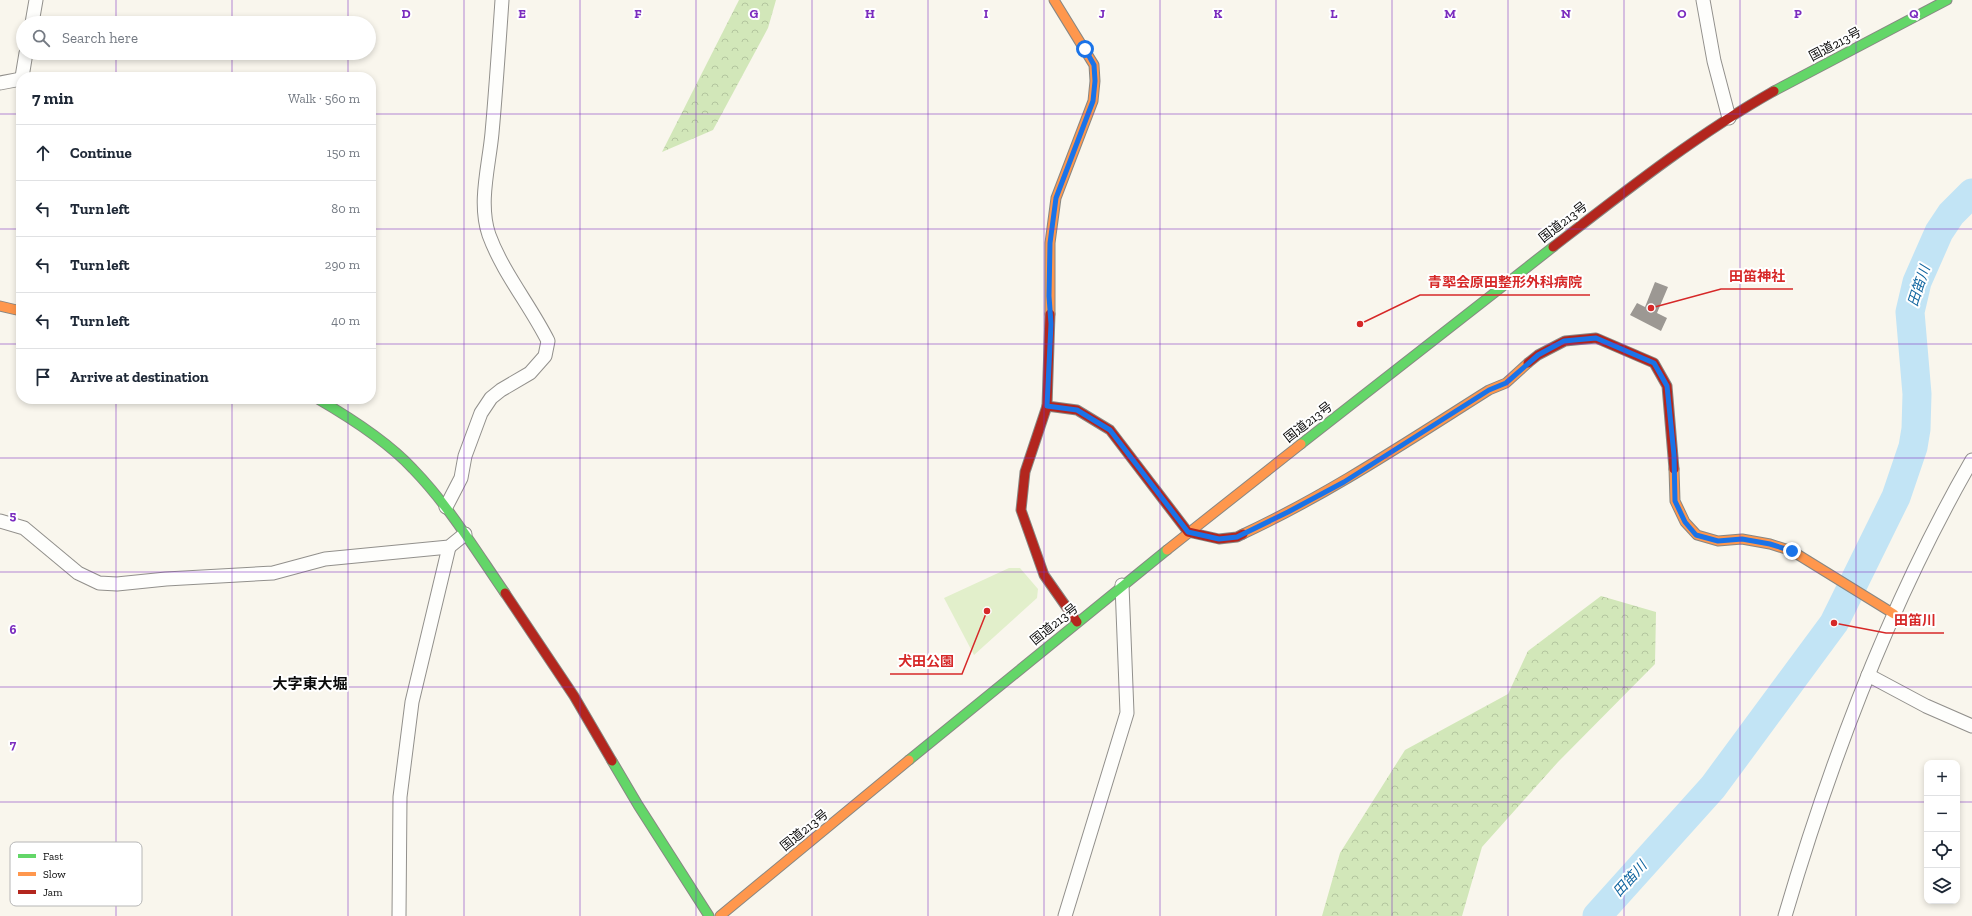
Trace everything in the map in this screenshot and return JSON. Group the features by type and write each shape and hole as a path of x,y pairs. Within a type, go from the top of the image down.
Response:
{"main road":[{"path":"1054,0 1094,65 1095,81 1093,101 1056,198 1050,243 1049,296 1051,324 1047,406 1025,472 1021,510 1044,575 1077,622"},
{"name":"国道213号","path":"720,916 1188,532 1623,192 1729,118 1821,65 1947,0"},
{"path":"0,306 16,310"},
{"path":"1047,406 1077,410 1110,430 1188,532 1219,539 1237,537 1282,516 1344,482 1489,390 1506,383 1538,355 1564,341 1596,338 1654,363 1667,386 1674,455 1675,501 1685,522 1696,535 1718,541 1742,539 1770,544 1792,551 1894,614"},
{"path":"326,404 350,418 413,468 446,507 574,696 638,805 708,916"}],"street":[{"path":"33,16 36,0"},
{"path":"446,507 461,478 468,449 481,413 496,394 530,373 545,356 548,341 498,257 489,234 485,217 484,201 492,134 502,0"},
{"path":"1703,0 1714,61 1729,118"},
{"path":"22,72 25,60"},
{"path":"0,83 16,79"},
{"path":"1785,916 1803,855 1868,675 1894,614 1972,460"},
{"path":"0,521 24,528 78,573 99,582 118,584 166,579 273,573 324,559 449,547 465,534"},
{"path":"399,916 400,797 412,702 449,547"},
{"path":"1065,916 1127,713 1122,585"},
{"path":"1868,675 1926,706 1972,726"}],"green space":[{"path":"739,0 776,0 768,28 713,130 662,152"},
{"path":"1009,568 1020,568 1038,589 1037,598 974,655 944,598"},
{"path":"1601,596 1656,612 1655,664 1558,762 1482,847 1462,916 1322,916 1340,853 1405,750 1508,694 1528,651"}],"building":[{"path":"1655,282 1668,287 1657,313 1667,318 1661,331 1630,315 1637,303 1645,307"}],"waterway":[{"name":"田笛川","path":"1597,916 1713,787 1834,623 1896,497 1913,447 1916,429 1917,394 1910,312 1917,282 1939,232 1951,214 1972,193"}],"traffic: fast":[{"path":"1774,91 1947,0"},
{"path":"1301,444 1553,247"},
{"path":"326,404 381,440 413,469 450,513 505,593"},
{"path":"909,760 1167,550"},
{"path":"612,761 638,805 709,916"}],"traffic: slow":[{"path":"1050,314 1050,243 1056,198 1093,101 1095,81 1094,65 1054,0"},
{"path":"0,306 16,310"},
{"path":"1243,534 1306,502 1368,466 1489,390 1506,383 1528,363"},
{"path":"1167,550 1301,444"},
{"path":"1674,469 1675,501 1685,522 1697,535 1718,541 1742,539 1770,544 1792,551 1894,614"},
{"path":"720,916 909,760"}],"traffic: jam":[{"path":"1553,247 1689,145 1745,108 1774,91"},
{"path":"1050,314 1047,406 1077,410 1110,430 1188,532 1219,539 1237,537 1243,534"},
{"path":"1528,363 1538,355 1565,341 1596,338 1654,363 1667,386 1674,469"},
{"path":"1047,406 1025,472 1021,510 1044,575 1077,622"},
{"path":"505,593 574,696 612,761"}],"place":[{"name":"田笛神社","path":"1651,308"},
{"name":"青翆会原田整形外科病院","path":"1360,324"},
{"name":"犬田公園","path":"987,611"},
{"name":"田笛川","path":"1834,623"}],"district":[{"name":"大字東大堀","path":"310,684"}],"route":[{"path":"1085,49 1094,65 1095,81 1093,101 1070,165 1056,198 1050,243 1049,296 1051,324 1047,406 1077,410 1110,430 1188,532 1219,539 1237,537 1344,482 1489,390 1506,383 1538,355 1564,341 1596,338 1654,363 1667,386 1674,455 1675,501 1685,522 1696,535 1718,541 1742,539 1770,544 1792,551"}]}
